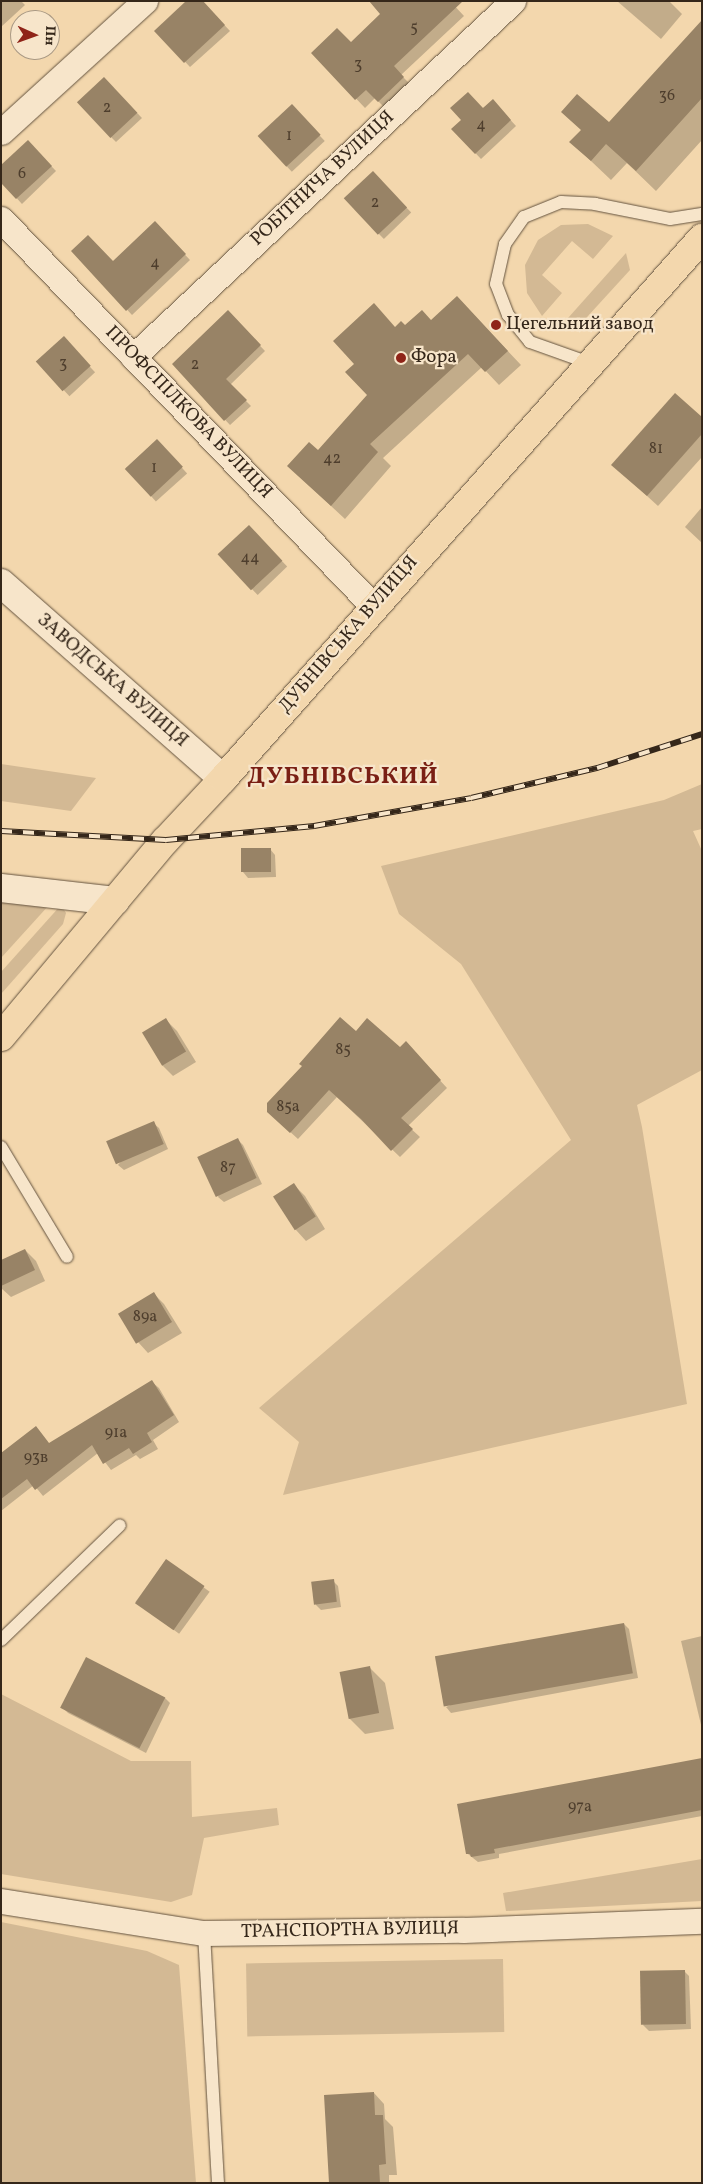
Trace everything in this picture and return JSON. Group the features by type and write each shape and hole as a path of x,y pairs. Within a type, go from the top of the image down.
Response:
{"main road":[{"name":"ДУБНІВСЬКА ВУЛИЦЯ","path":"1,1037 166,840 223,779 702,238"}],"street":[{"path":"1,132 145,1"},
{"name":"РОБІТНИЧА ВУЛИЦЯ","path":"133,356 513,1"},
{"name":"ПРОФСПІЛКОВА ВУЛИЦЯ","path":"1,219 374,607"},
{"name":"ЗАВОДСЬКА ВУЛИЦЯ","path":"1,583 223,779"},
{"path":"1,888 116,901"},
{"name":"ТРАНСПОРТНА ВУЛИЦЯ","path":"1,1901 204,1933 463,1930 702,1920"}],"lane":[{"path":"592,364 530,342 508,315 496,284 505,244 524,217 561,202 595,204 670,219 702,214"},
{"path":"1,1147 68,1257"},
{"path":"1,1640 120,1525"},
{"path":"204,1933 218,2183"}],"shaded area":[{"path":"588,224 613,236 593,259 572,241 542,275 562,293 542,316 527,293 525,265 538,240 561,225"},
{"path":"626,253 630,270 577,328 560,327"},
{"path":"1,764 96,778 71,811 1,801"},
{"path":"702,784 702,829 693,831 702,851 702,1070 637,1105 687,1404 283,1495 299,1442 259,1408 571,1140 461,964 399,914 381,866 664,800"},
{"path":"1,903 50,904 1,958"},
{"path":"61,905 66,913 63,924 1,994 1,972"},
{"path":"1,1694 131,1761 191,1761 192,1817 277,1808 279,1825 204,1838 192,1895 171,1902 1,1874"},
{"path":"702,1859 702,1901 506,1911 503,1893"},
{"path":"1,1922 147,1951 179,1965 196,2183 1,2183"},
{"path":"503,1959 504,2032 247,2036 246,1963"}],"building":[{"path":"186,1 203,1 225,25 184,63 154,31"},
{"path":"369,1 463,1 394,66 404,77 378,102 366,90 355,100 311,53 337,28 351,42 380,14"},
{"path":"702,20 702,98 636,171 606,144 591,161 569,142 581,130 561,112 577,94 609,122"},
{"path":"104,77 137,113 110,138 77,102"},
{"path":"468,92 483,108 493,99 511,120 475,154 451,129 461,120 450,108"},
{"path":"292,104 321,135 286,167 258,136"},
{"path":"28,140 52,166 16,199 1,183 1,165"},
{"path":"373,171 407,208 378,235 344,198"},
{"path":"155,221 186,254 126,311 71,251 88,235 113,261"},
{"path":"457,296 508,351 485,372 468,354 370,444 378,452 331,506 287,466 309,442 318,450 367,395 345,372 354,364 333,341 374,303 395,327 401,321 405,325 422,310 431,320"},
{"path":"228,310 261,345 226,379 247,400 224,421 172,364"},
{"path":"64,336 91,366 63,391 36,361"},
{"path":"675,393 702,417 702,434 647,496 611,465"},
{"path":"157,439 183,467 151,497 125,469"},
{"path":"249,525 282,561 251,590 218,554"},
{"path":"241,848 271,848 271,872 241,872"},
{"path":"340,1017 356,1031 367,1018 400,1047 406,1041 441,1080 401,1118 413,1129 391,1151 361,1119 329,1090 290,1133 267,1112 267,1103 302,1066 299,1064"},
{"path":"166,1018 186,1051 162,1066 142,1032"},
{"path":"154,1121 164,1144 116,1164 106,1141"},
{"path":"238,1138 257,1178 216,1197 197,1157"},
{"path":"294,1183 316,1217 295,1230 273,1197"},
{"path":"25,1249 35,1270 1,1286 1,1260"},
{"path":"154,1292 172,1322 136,1344 118,1314"},
{"path":"152,1380 174,1415 147,1433 152,1442 133,1454 129,1448 103,1464 92,1445 35,1490 27,1479 1,1499 1,1453 36,1426 49,1443"},
{"path":"166,1559 205,1586 174,1630 135,1603"},
{"path":"334,1579 337,1602 314,1605 311,1582"},
{"path":"624,1623 633,1673 444,1707 435,1656"},
{"path":"86,1657 165,1697 139,1748 60,1708"},
{"path":"370,1666 379,1713 349,1719 340,1672"},
{"path":"702,1758 702,1810 494,1849 495,1853 471,1857 470,1854 466,1854 457,1804"},
{"path":"685,1970 686,2024 641,2025 640,1971"},
{"path":"374,2092 375,2115 383,2115 386,2164 379,2165 380,2183 329,2183 324,2095"}],"railway":[{"path":"1,831 166,840 314,826 471,798 597,768 702,734"}],"place":[{"name":"Цегельний завод","path":"496,325"},
{"name":"Фора","path":"401,358"}],"district":[{"name":"ДУБНІВСЬКИЙ","path":"343,778"}]}
